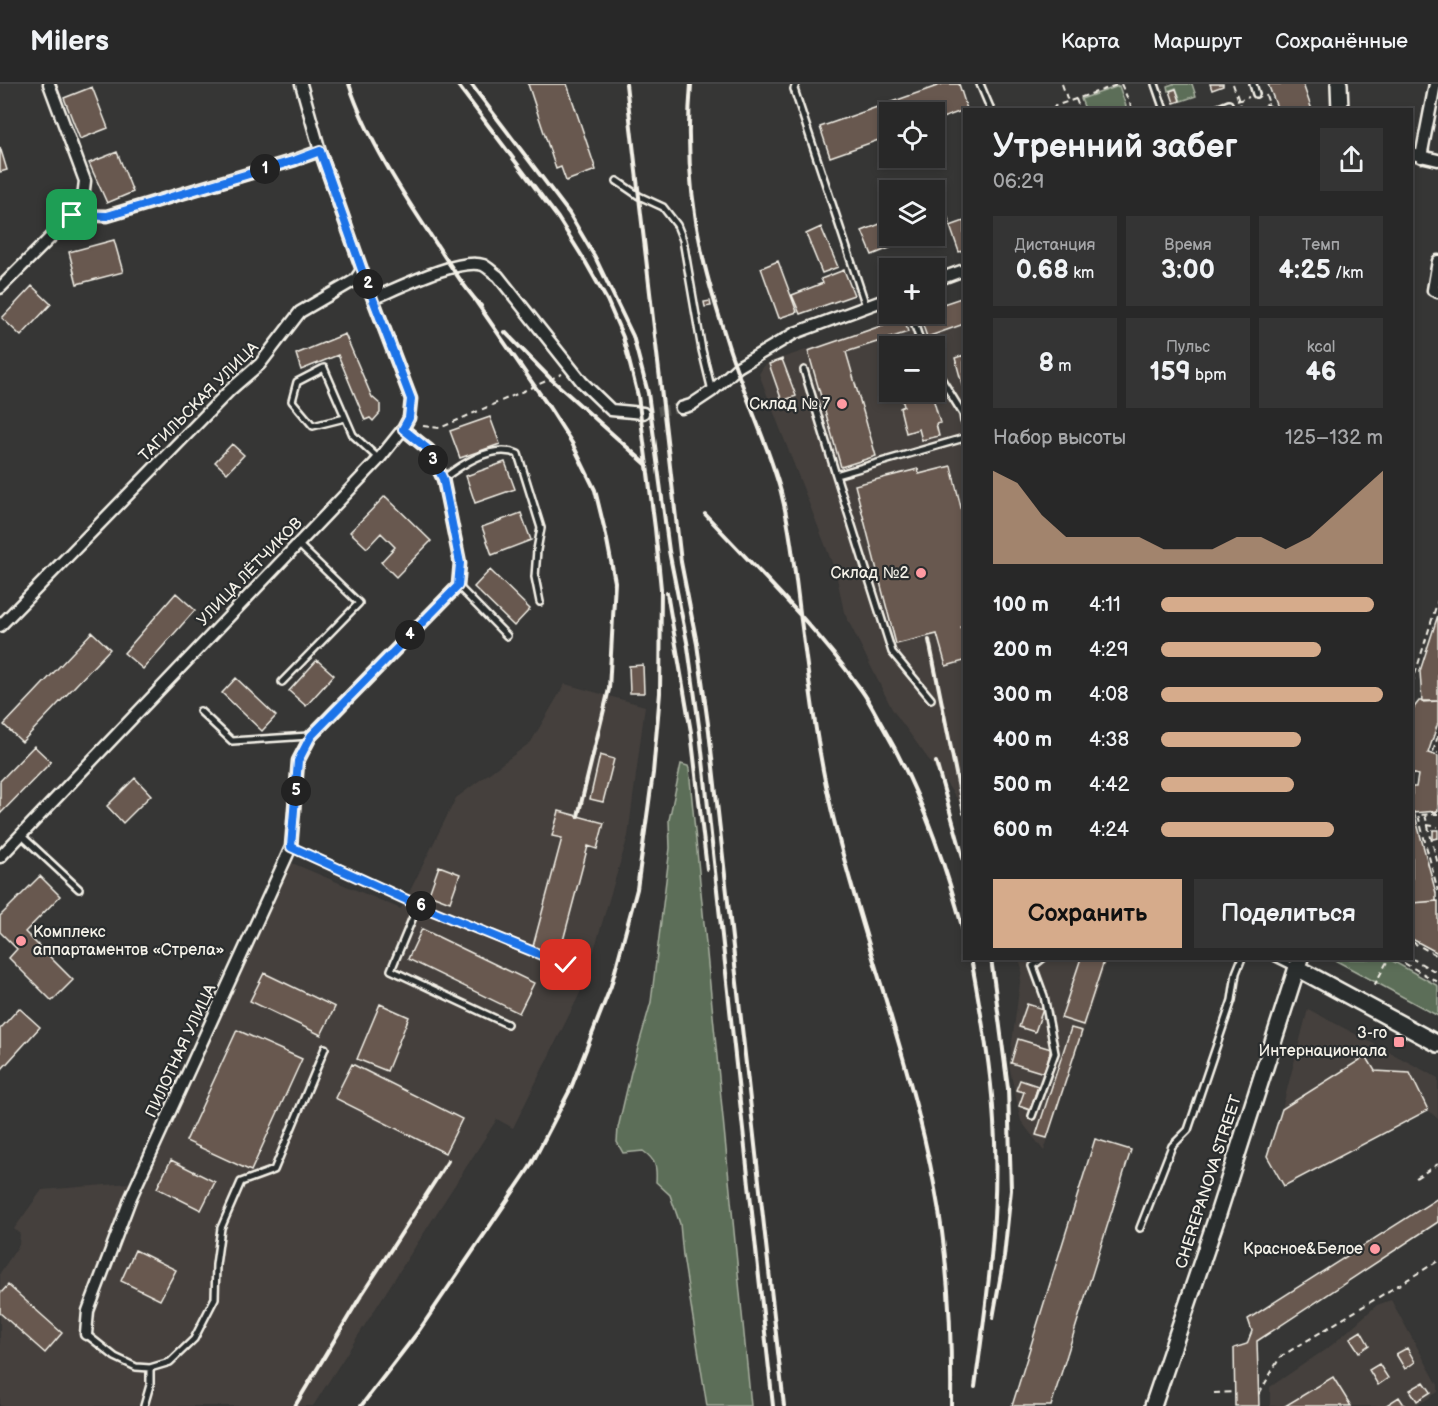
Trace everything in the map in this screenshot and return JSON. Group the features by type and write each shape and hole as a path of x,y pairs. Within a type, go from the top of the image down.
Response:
{"main road":[{"path":"1339,84 1340,108"},
{"path":"1298,963 1438,1044"},
{"name":"CHEREPANOVA STREET","path":"1153,1406 1217,1217 1298,963"}],"street":[{"path":"0,288 82,206 85,181 49,84"},
{"path":"301,84 320,151 362,270"},
{"path":"1435,84 1416,155 1438,160"},
{"path":"72,215 107,216 320,151"},
{"path":"1438,261 1433,291 1438,292"},
{"path":"374,298 451,267 471,263 484,265 498,276 582,382 611,410 643,413"},
{"name":"УЛИЦА ЛЁТЧИКОВ","path":"0,856 379,459 403,429 409,418 411,399 362,270"},
{"name":"ТАГИЛЬСКАЯ УЛИЦА","path":"0,626 230,390 260,364 300,312 355,280 362,270"},
{"path":"945,277 963,270"},
{"path":"681,408 691,405 712,391 738,367 795,333 879,302"},
{"path":"403,429 429,450 443,479 460,563 458,586"},
{"name":"ПИЛОТНАЯ УЛИЦА","path":"86,1334 88,1311 131,1197 291,847 298,761 311,736 458,586"}],"lane":[{"path":"796,84 794,89 866,306"},
{"path":"980,84 990,108"},
{"path":"1155,84 1163,108"},
{"path":"1252,84 1256,94"},
{"path":"1219,108 1229,104"},
{"path":"617,181 639,196 663,207 678,225 683,240 702,350 712,391"},
{"path":"345,418 313,426 292,401 297,382 324,368 353,435 379,459"},
{"path":"804,370 892,652 931,699"},
{"path":"945,385 963,414"},
{"path":"836,475 963,438"},
{"path":"443,479 464,462 509,450 518,454 541,528 535,578 540,602"},
{"path":"282,682 359,603 298,544"},
{"path":"458,586 507,636"},
{"path":"200,711 232,741 311,736"},
{"path":"21,835 80,889"},
{"path":"291,847 418,905 566,965"},
{"path":"418,905 391,970 507,1024"},
{"path":"1032,1116 1055,1053 1044,996 1033,966 1040,960"},
{"path":"1140,1228 1172,1146 1188,1130 1232,1000 1236,973 1241,960"},
{"path":"86,1334 115,1357 136,1368 150,1368 170,1362 194,1339 216,1298 216,1265 220,1228 241,1182 274,1170 325,1048"},
{"path":"144,1406 150,1385 150,1368"}],"path":[{"path":"1062,84 1068,101"},
{"path":"1054,108 1121,84 1132,108"},
{"path":"1233,84 1241,108"},
{"path":"1229,104 1256,94"},
{"path":"1266,94 1270,108"},
{"path":"1076,99 1079,108"},
{"path":"1260,108 1269,104"},
{"path":"423,426 440,428 562,374"},
{"path":"1413,681 1438,600"},
{"path":"1438,736 1433,752 1438,753"},
{"path":"1438,814 1418,815 1438,891"},
{"path":"1425,815 1438,864"},
{"path":"1427,825 1438,827"},
{"path":"1413,943 1438,956"},
{"path":"1413,959 1436,973 1438,966"},
{"path":"1374,986 1388,960"},
{"path":"1399,960 1438,982"},
{"path":"1416,1178 1438,1164"},
{"path":"1259,1394 1280,1357 1438,1261"},
{"path":"1214,1393 1235,1392"}],"shaded area":[{"path":"963,296 963,807 892,709 844,612 836,573 759,374 764,366 883,324 945,324 945,303"},
{"path":"565,684 645,706 628,836 583,987 513,1128 497,1119 313,1406 0,1406 0,1273 19,1245 20,1234 14,1229 42,1190 130,1183 280,858 401,909 456,798 531,742"},
{"path":"1019,960 1107,960 1044,1151 1021,1121 1009,1065 1022,968"},
{"path":"1308,1009 1438,1078 1438,1119 1428,1110 1284,1186 1267,1156 1282,1109"},
{"path":"1391,1300 1438,1385 1438,1392 1416,1406 1270,1406 1270,1387 1332,1345 1377,1305"}],"green space":[{"path":"1192,84 1196,96 1181,101 1176,88 1168,91 1167,86"},
{"path":"1119,86 1127,108 1085,108 1081,99"},
{"path":"681,764 688,766 689,769 751,1406 707,1406 680,1224 670,1195 656,1182 656,1168 651,1158 643,1151 623,1153 617,1142 631,1072 651,1002 670,848 669,820"},
{"path":"1335,960 1391,960 1438,986 1438,1016"}],"building":[{"path":"528,84 567,84 596,170 566,181 561,167 556,169"},
{"path":"943,84 959,84 967,108 963,108 963,110 945,117 945,102 892,102"},
{"path":"1210,84 1223,84 1223,86 1212,90"},
{"path":"1268,84 1303,84 1311,108 1277,108"},
{"path":"92,87 108,128 80,139 64,98"},
{"path":"1176,89 1180,101 1174,103 1170,91"},
{"path":"879,106 879,140 830,157 820,127"},
{"path":"0,147 7,170 0,172"},
{"path":"117,152 133,192 107,203 89,163"},
{"path":"945,211 950,223 945,225"},
{"path":"963,221 963,251 959,252 950,226"},
{"path":"879,224 879,246 895,246 872,255 862,231"},
{"path":"821,227 838,267 822,273 806,234"},
{"path":"114,240 123,272 77,284 69,252"},
{"path":"778,261 797,312 779,318 761,268"},
{"path":"844,270 854,295 800,314 792,295 823,283 821,279"},
{"path":"32,286 51,304 21,336 2,318"},
{"path":"963,297 963,324 927,336 922,324 945,324 945,303"},
{"path":"710,301 711,306 705,307 704,302"},
{"name":"Склад № 7","path":"887,324 906,324 908,332 896,336 879,336 879,341 846,352 876,456 841,467 808,351"},
{"path":"345,334 372,397 380,404 380,413 373,421 370,418 365,420 338,355 301,370 296,354"},
{"path":"963,355 963,388 955,358"},
{"path":"782,359 796,396 782,401 769,364"},
{"path":"903,402 934,402 940,423 936,424 939,436 922,440 919,429 906,433 900,408 904,406"},
{"path":"490,417 500,444 460,458 450,431"},
{"path":"232,444 244,455 227,473 215,462"},
{"path":"505,462 515,489 475,503 466,476"},
{"name":"Склад №2","path":"951,466 963,516 963,626 961,627 963,661 946,666 937,634 896,644 855,485 918,469 919,474"},
{"path":"385,496 431,541 396,577 381,562 395,547 381,533 367,548 350,532"},
{"path":"521,513 531,540 492,555 482,527"},
{"path":"490,570 530,609 514,626 474,587"},
{"path":"176,593 195,610 143,669 124,653"},
{"path":"1438,615 1438,701 1422,702 1420,671"},
{"path":"92,632 110,649 22,742 4,725"},
{"path":"317,660 334,675 306,706 289,691"},
{"path":"643,665 644,693 630,693 629,666"},
{"path":"236,678 276,716 262,731 222,693"},
{"path":"1419,701 1438,701 1438,723 1428,753 1438,756 1438,811 1413,813 1413,787 1416,787 1418,775 1413,773 1413,709"},
{"path":"34,746 51,762 0,814 0,781"},
{"path":"600,755 614,759 603,802 590,799"},
{"path":"135,778 151,795 123,823 107,806"},
{"path":"559,811 604,823 597,849 588,846 559,956 532,950 562,838 552,836"},
{"path":"1413,812 1436,893 1436,901 1413,903"},
{"path":"1433,830 1438,830 1438,838 1433,839"},
{"path":"439,866 460,874 450,902 429,894"},
{"name":"Комплекс аппартаментов «Стрела»","path":"40,876 60,896 25,932 73,980 52,1001 9,958 17,949 0,932 0,916"},
{"path":"1438,901 1438,953 1413,940 1413,903"},
{"path":"422,929 534,983 519,1013 408,959"},
{"path":"1080,960 1104,960 1083,1025 1061,1018"},
{"path":"264,973 335,1007 321,1035 250,1001"},
{"path":"380,1004 409,1017 387,1071 357,1059"},
{"path":"1027,1004 1043,1009 1035,1032 1019,1027"},
{"path":"19,1008 40,1027 0,1071 0,1029"},
{"path":"1071,1028 1082,1031 1047,1138 1036,1135"},
{"path":"237,1030 302,1059 251,1171 186,1141"},
{"path":"1018,1039 1051,1049 1044,1073 1011,1063"},
{"path":"1366,1056 1375,1071 1410,1073 1428,1110 1284,1186 1267,1156 1282,1109"},
{"path":"352,1064 462,1119 445,1153 335,1098"},
{"path":"1020,1080 1038,1086 1030,1110 1019,1106 1024,1092 1016,1090"},
{"path":"1095,1139 1131,1150 1051,1406 1012,1406"},
{"path":"171,1160 215,1182 201,1210 157,1188"},
{"path":"1438,1198 1438,1222 1257,1341 1259,1406 1235,1406 1234,1348 1247,1344 1252,1331 1248,1319"},
{"path":"135,1250 176,1270 160,1300 121,1281"},
{"path":"8,1285 62,1333 45,1353 0,1313 0,1294"},
{"path":"1361,1331 1369,1345 1359,1352 1350,1338"},
{"path":"1407,1348 1415,1362 1405,1369 1396,1354"},
{"path":"1379,1364 1388,1378 1378,1385 1369,1370"},
{"path":"1333,1377 1351,1406 1285,1406"},
{"path":"1424,1382 1431,1392 1417,1401 1410,1390"},
{"path":"1399,1397 1405,1406 1385,1406"}],"tunnel":[{"path":"643,413 681,408"}],"railway":[{"path":"349,84 376,146 398,185 456,275 481,306"},
{"path":"361,1406 418,1332 530,1167 571,1088 611,986 637,889 653,773 660,693 661,589 655,528 638,396 623,337 607,300 558,218 457,84"},
{"path":"471,84 569,213 595,257 633,336 648,393 669,551 688,647 700,733 773,1406"},
{"path":"626,84 681,562 697,644 709,731 784,1406"},
{"path":"691,84 690,169 704,265 728,345 781,492 792,552 817,736 831,808 913,1093 935,1189 944,1243 949,1297 951,1406"},
{"path":"475,300 572,443 595,490 606,535 615,582 609,689 578,816"},
{"path":"505,332 551,379 647,465"},
{"path":"705,514 807,623 845,668 868,700 920,801 949,880 963,930"},
{"path":"667,593 691,732 707,869"},
{"path":"929,640 963,808"},
{"path":"936,762 963,857"},
{"path":"971,960 993,1101 995,1155 994,1222 975,1387"},
{"path":"991,960 1008,1088 1011,1190 1004,1257 993,1318"},
{"path":"295,1406 359,1299 448,1161"}],"place":[{"name":"Склад № 7","path":"842,404"},
{"name":"Склад №2","path":"921,573"},
{"name":"Комплекс аппартаментов «Стрела»","path":"21,941"},
{"name":"3-го Интернационала","path":"1399,1042"},
{"name":"Красное&Белое","path":"1375,1249"}],"route":[{"path":"72,215 107,216 320,151 411,399 409,418 403,429 429,450 443,479 460,563 458,586 311,736 298,761 291,847 418,905 566,965"}]}
